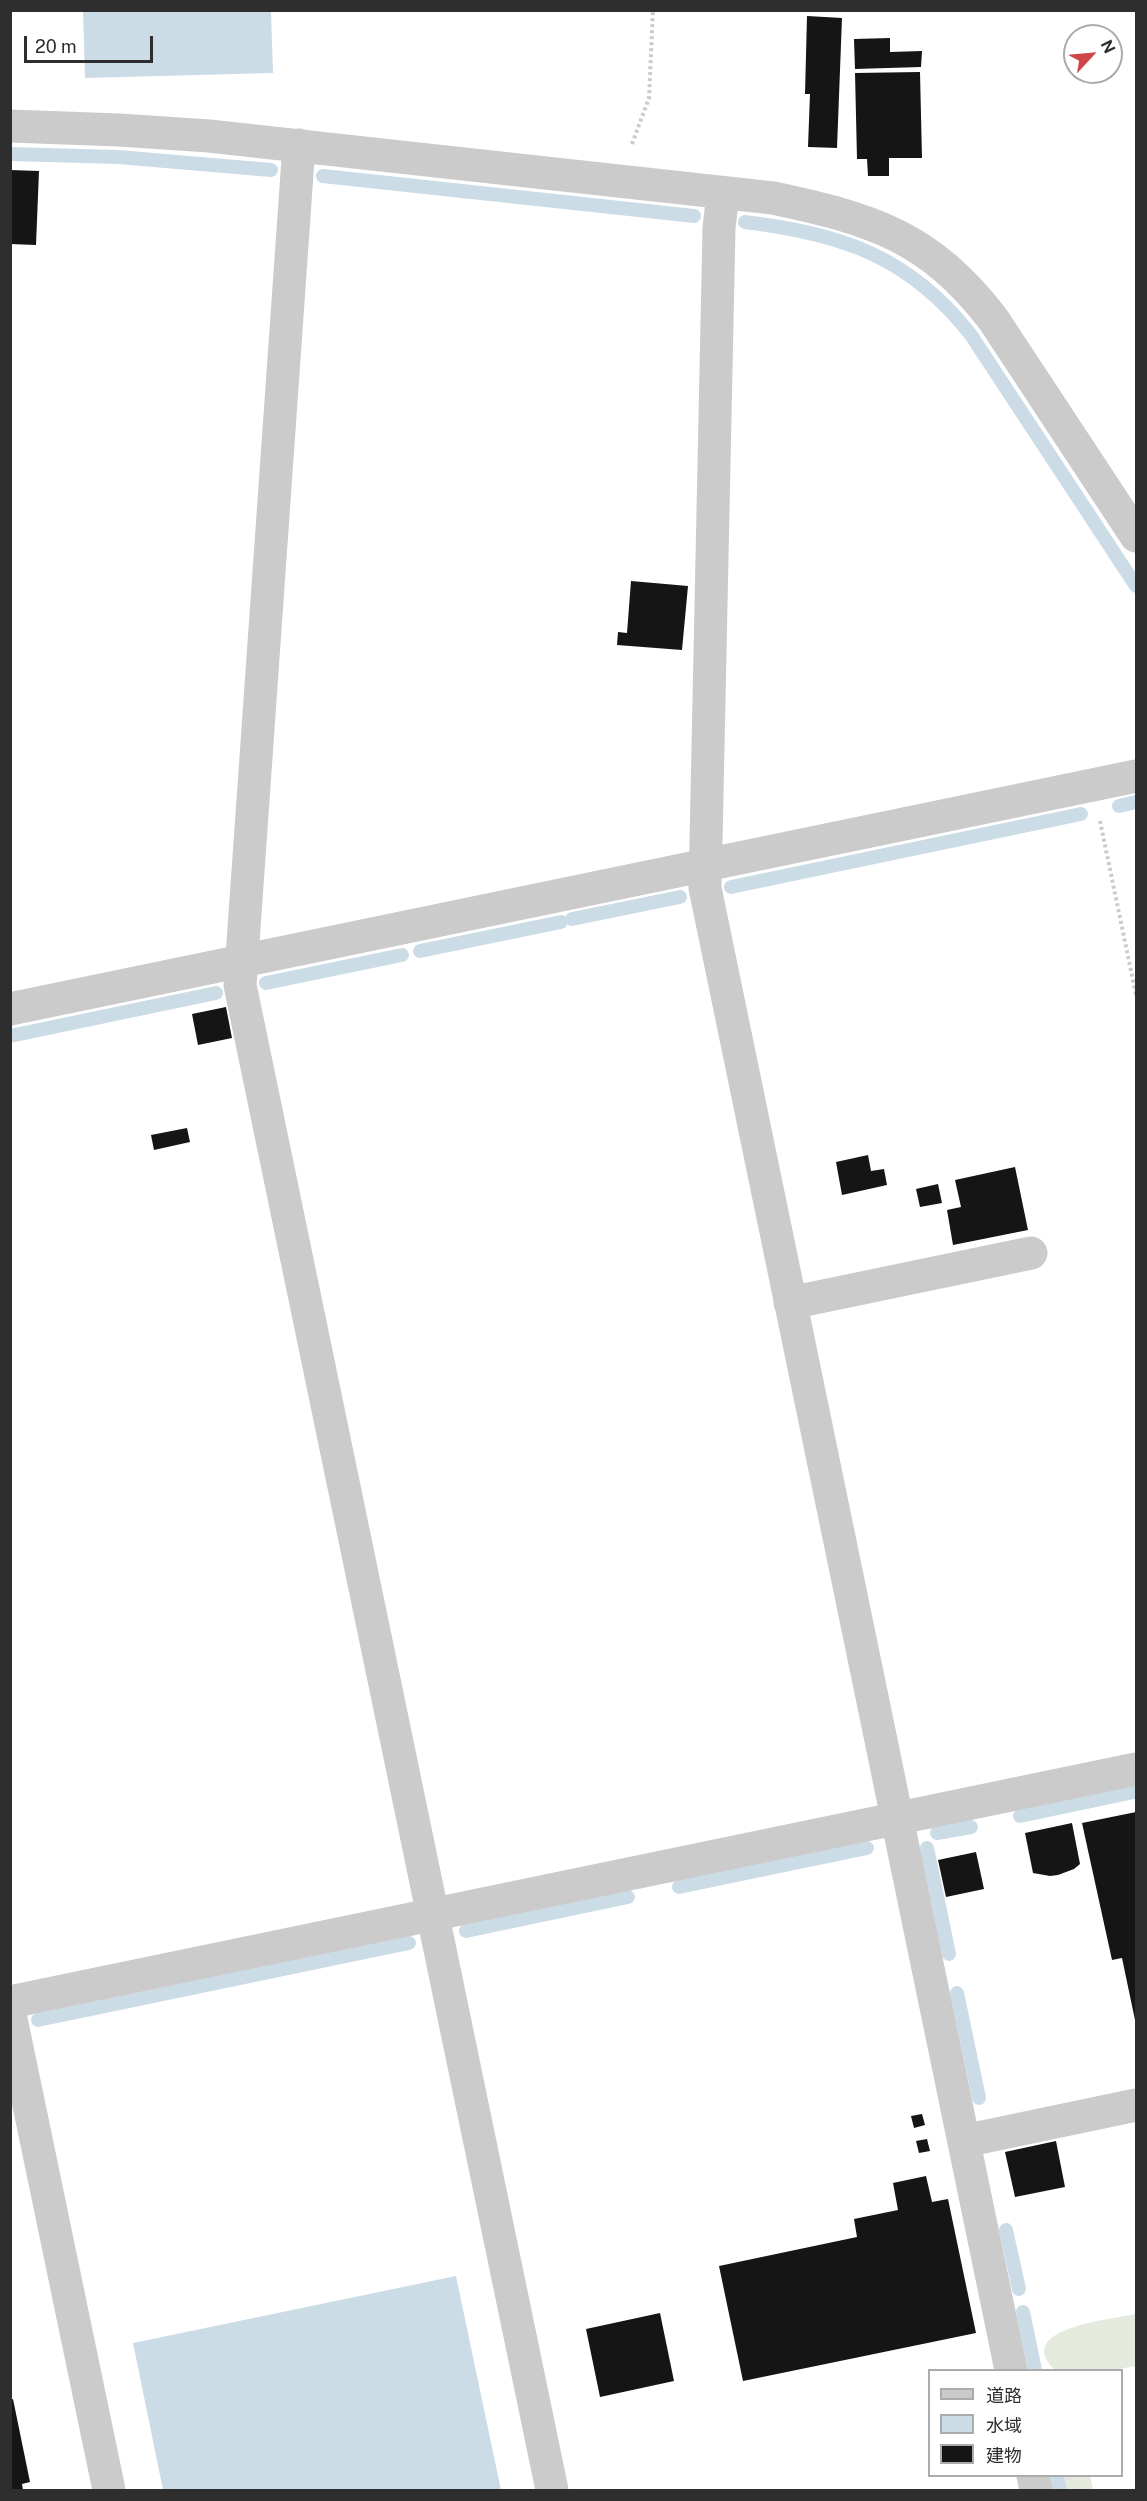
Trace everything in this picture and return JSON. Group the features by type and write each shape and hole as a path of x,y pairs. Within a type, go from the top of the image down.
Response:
{"street":[{"path":"10,126 119,130 299,145 723,192 773,198 826,209 877,225 910,242 942,263 970,289 993,319 1137,536"},
{"path":"299,145 240,985 552,2490"},
{"path":"723,192 719,228 705,888 1011,2369"},
{"path":"10,1010 1137,776"},
{"path":"790,1303 1030,1253"},
{"path":"10,2002 1137,1769"},
{"path":"10,2014 109,2490"},
{"path":"964,2141 1137,2105"}],"path":[{"path":"626,182 629,151 649,98 653,10"},
{"path":"1092,785 1137,995"}],"shaded area":[{"path":"1136,2314 1136,2366 1118,2369 1054,2369 1045,2356 1046,2344 1055,2335 1089,2323"},
{"path":"1064,2477 1090,2477 1093,2490 1067,2490"}],"water":[{"path":"83,11 271,11 273,73 85,78"},
{"path":"456,2276 501,2490 163,2490 133,2343"}],"building":[{"path":"807,16 842,18 837,148 808,147 810,94 805,94"},
{"path":"890,38 890,52 922,51 921,67 855,69 854,39"},
{"path":"920,72 922,158 889,158 889,176 868,176 867,159 857,159 855,73"},
{"path":"10,170 39,171 36,245 10,244"},
{"path":"631,581 688,586 682,650 617,645 618,632 627,633"},
{"path":"226,1007 232,1038 198,1045 192,1014"},
{"path":"187,1128 190,1142 154,1150 151,1135"},
{"path":"868,1155 871,1171 884,1169 887,1185 842,1195 836,1162"},
{"path":"1015,1167 1028,1230 953,1245 947,1210 961,1207 955,1180"},
{"path":"938,1184 942,1203 920,1207 916,1189"},
{"path":"1136,1812 1135,2020 1122,1958 1112,1960 1082,1823"},
{"path":"1072,1823 1080,1864 1058,1875 1033,1873 1025,1833"},
{"path":"976,1852 984,1889 946,1897 938,1860"},
{"path":"922,2114 925,2125 914,2128 911,2116"},
{"path":"927,2139 930,2151 919,2153 916,2141"},
{"path":"1056,2141 1065,2187 1015,2197 1005,2152"},
{"path":"926,2176 932,2202 948,2199 976,2333 743,2381 719,2266 857,2237 854,2219 898,2210 893,2183"},
{"path":"660,2313 674,2381 600,2397 586,2329"},
{"path":"13,2399 30,2482 22,2484 23,2490 10,2490 10,2400"}],"waterway":[{"path":"10,154 118,157 271,170"},
{"path":"323,176 694,216"},
{"path":"745,222 813,234 871,253 898,268 923,286 947,308 971,335 1136,586"},
{"path":"1119,806 1136,802"},
{"path":"731,887 1081,814"},
{"path":"572,919 680,897"},
{"path":"420,951 561,922"},
{"path":"266,983 402,955"},
{"path":"10,1036 216,993"},
{"path":"1020,1816 1134,1792"},
{"path":"937,1833 971,1827"},
{"path":"679,1887 867,1848"},
{"path":"927,1848 949,1954"},
{"path":"466,1931 628,1897"},
{"path":"38,2020 409,1943"},
{"path":"957,1993 979,2098"},
{"path":"1006,2230 1019,2289"},
{"path":"1023,2312 1035,2369"},
{"path":"1057,2477 1060,2490"}]}
